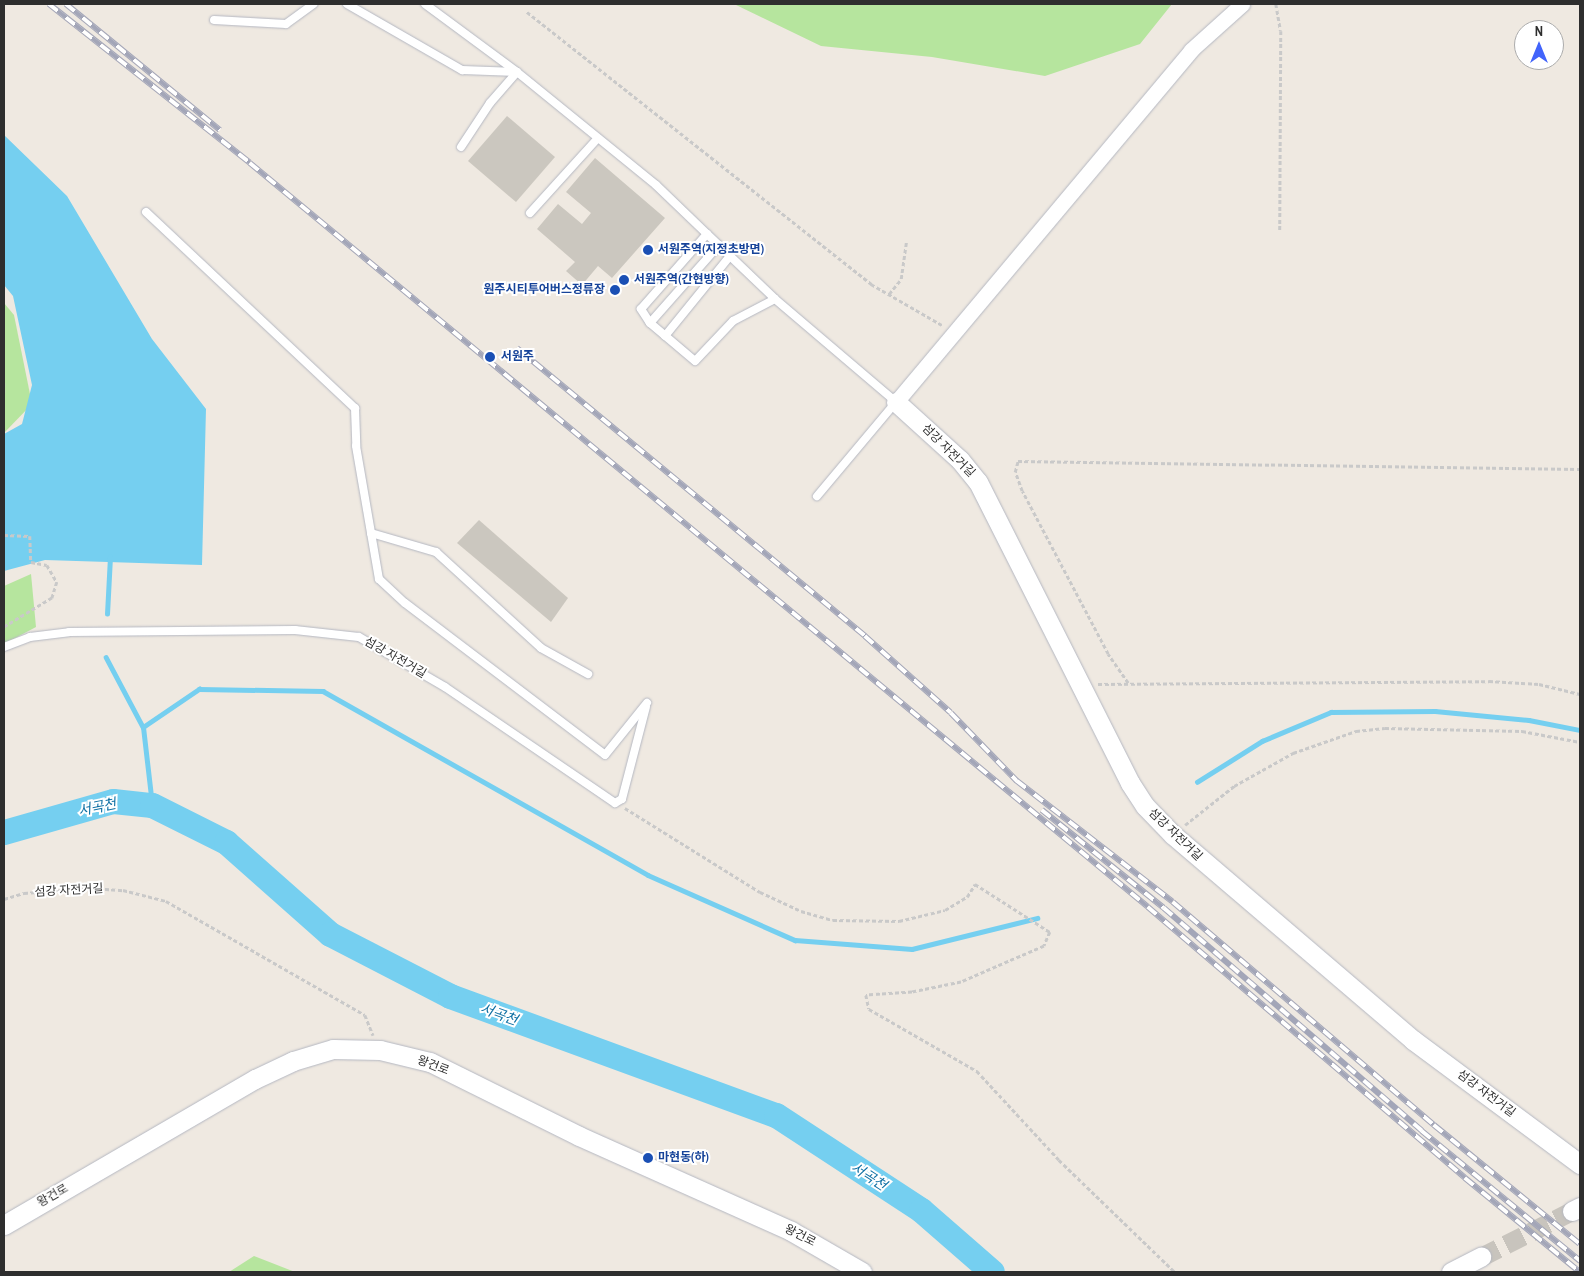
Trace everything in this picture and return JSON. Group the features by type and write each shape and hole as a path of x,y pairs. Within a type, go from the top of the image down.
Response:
{"street":[{"path":"896,402 956,333 1191,50 1242,4"},
{"name":"섬강 자전거길","path":"896,402 960,460 978,482 1130,783 1145,806 1172,835 1413,1040 1580,1164"},
{"name":"왕건로","path":"4,1225 255,1079 293,1062 333,1049 380,1050 430,1062 579,1136 791,1231 862,1272"},
{"path":"1452,1272 1481,1257"}],"lane":[{"path":"214,20 286,24 314,4"},
{"path":"347,4 462,70 517,72"},
{"path":"425,4 517,72 656,185 775,299 896,402 817,496"},
{"path":"461,148 490,104 517,72"},
{"path":"530,213 598,138"},
{"path":"146,212 355,408 356,446 378,579 405,603 605,755 647,703 622,799 615,803"},
{"path":"707,234 642,305 642,312 650,322 695,361 733,321 775,299"},
{"path":"650,322 719,245"},
{"path":"665,336 730,256"},
{"path":"371,533 436,552 540,648 588,674"},
{"name":"섬강 자전거길","path":"4,648 30,636 69,632 295,630 358,638 445,687 615,803"}],"path":[{"path":"1276,4 1281,31 1280,230"},
{"path":"527,12 863,278 956,333"},
{"path":"889,294 901,278 906,242"},
{"path":"4,383 4,393"},
{"path":"1128,683 1108,654 1022,492 1015,472 1018,461 1580,469"},
{"path":"4,535 30,536 31,562 47,565 57,582 52,598 4,626"},
{"path":"1085,693 1100,683 1489,681 1539,684 1580,694"},
{"path":"1172,835 1234,786 1293,753 1356,731 1384,728 1522,731 1580,742"},
{"path":"615,803 760,892 801,912 833,920 899,921 945,910 967,897 975,884 980,889 1050,932 1050,938 1044,946 961,982 912,992 866,995 869,1009 978,1071 1059,1160 1175,1272"},
{"name":"섬강 자전거길","path":"4,899 24,893 92,888 123,890 166,901 365,1015 380,1050"}],"green space":[{"path":"734,4 1172,4 1140,44 1045,76 932,57 821,46"},
{"path":"4,303 14,315 32,404 4,433"},
{"path":"31,574 36,627 4,644 4,586"},
{"path":"254,1256 295,1272 229,1272"}],"water":[{"path":"4,135 67,196 152,339 206,409 202,565 45,560 4,571 4,434 22,424 32,385 13,296 4,285"}],"building":[{"path":"507,116 555,157 516,202 468,161"},
{"path":"595,158 665,218 612,278 598,266 582,285 566,271 575,262 537,229 558,204 582,224 591,213 566,192"},
{"path":"479,520 568,598 551,622 457,543"}],"waterway":[{"path":"107,614 110,557"},
{"path":"106,657 143,727"},
{"path":"152,805 143,727 199,689 323,691 648,875 795,940 912,949 1037,918"},
{"path":"1197,782 1262,741 1331,712 1435,711 1529,720 1580,730"},
{"name":"서곡천","path":"4,832 113,801 152,805 226,842 330,934 450,996 776,1115 921,1210 992,1272"}],"tunnel":[{"path":"1481,1257 1572,1211"}],"railway":[{"path":"49,4 250,163 1148,907 1465,1178 1580,1272"},
{"path":"66,4 220,130"},
{"path":"517,348 865,636 951,713 1017,781 1173,902 1434,1125 1580,1244"},
{"path":"1042,810 1164,908 1422,1131 1580,1261"}],"place":[{"name":"서원주역(지정초방면)","path":"648,250"},
{"name":"서원주역(간현방향)","path":"624,280"},
{"name":"원주시티투어버스정류장","path":"615,290"},
{"name":"서원주","path":"490,357"},
{"name":"마현동(하)","path":"648,1158"}]}
